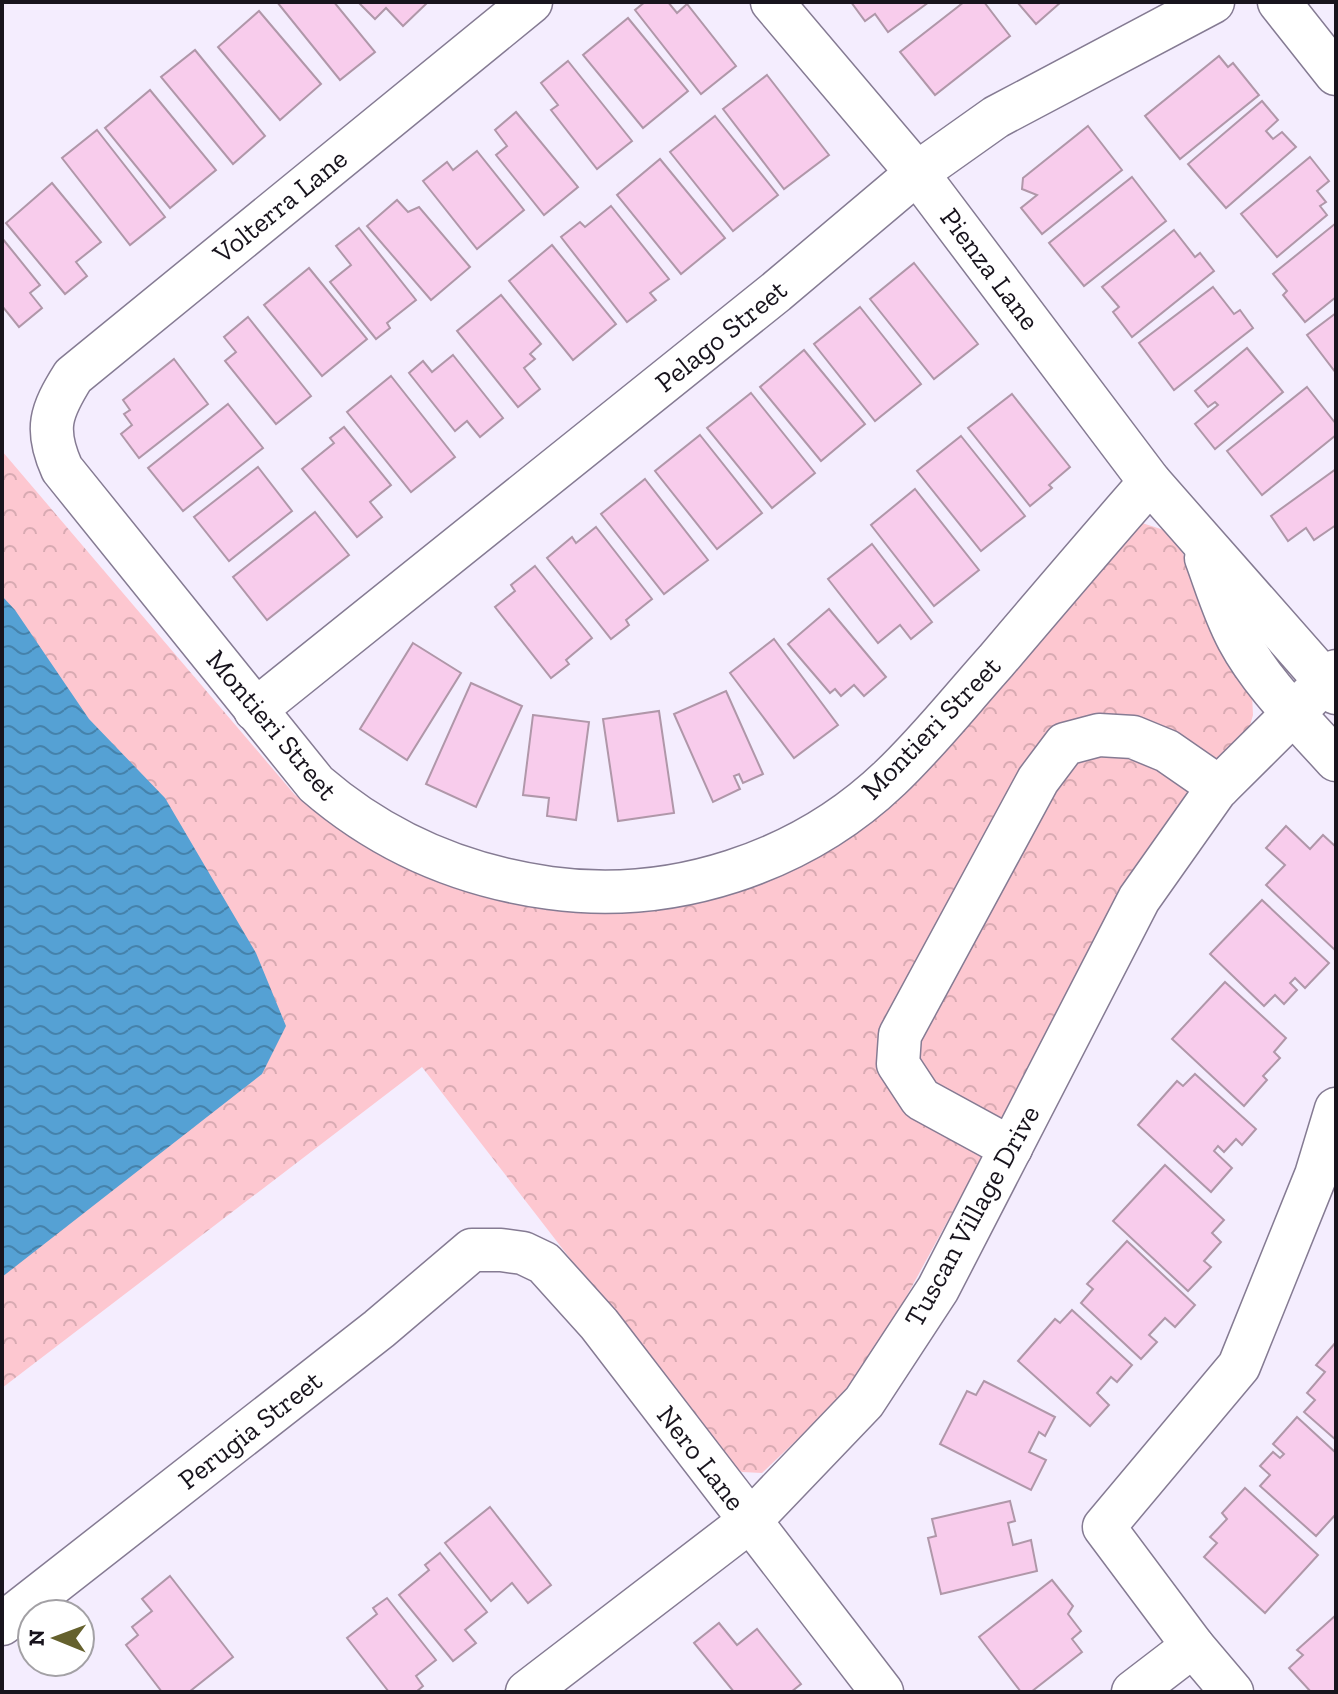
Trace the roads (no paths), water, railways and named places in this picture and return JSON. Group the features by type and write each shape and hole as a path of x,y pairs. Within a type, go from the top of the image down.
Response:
{"street":[{"name":"Volterra Lane","path":"50,425 57,401 73,376 531,2"},
{"name":"Pienza Lane","path":"772,2 917,173 1150,482 1333,682"},
{"name":"Pelago Street","path":"255,710 776,292 917,173 996,117 1213,2"},
{"path":"1279,2 1336,74"},
{"name":"Montieri Street","path":"50,425 51,446 62,469 316,784 348,812 386,835 429,855 528,885 574,892 629,892 706,880 800,843 847,813 889,779 931,735 1150,482"},
{"name":"Pienza Lane","path":"1201,541 1227,619 1240,643 1295,714 1336,760"},
{"name":"Tuscan Village Drive","path":"527,1692 750,1521 864,1402 938,1289 1139,899 1219,787 1333,682"},
{"path":"1011,1148 921,1099 898,1064 900,1035 1038,780 1065,744 1099,735 1133,737 1167,751 1219,787"},
{"path":"1232,1692 1193,1646 1104,1527 1239,1366 1316,1175 1336,1109"},
{"name":"Perugia Street","path":"2,1624 379,1329 472,1250 501,1250"},
{"name":"Nero Lane","path":"501,1250 523,1253 544,1263 599,1324 882,1692"},
{"path":"1133,1692 1193,1646"}],"water":[{"path":"2,596 15,610 89,719 165,798 256,953 286,1026 262,1074 2,1277"}]}
